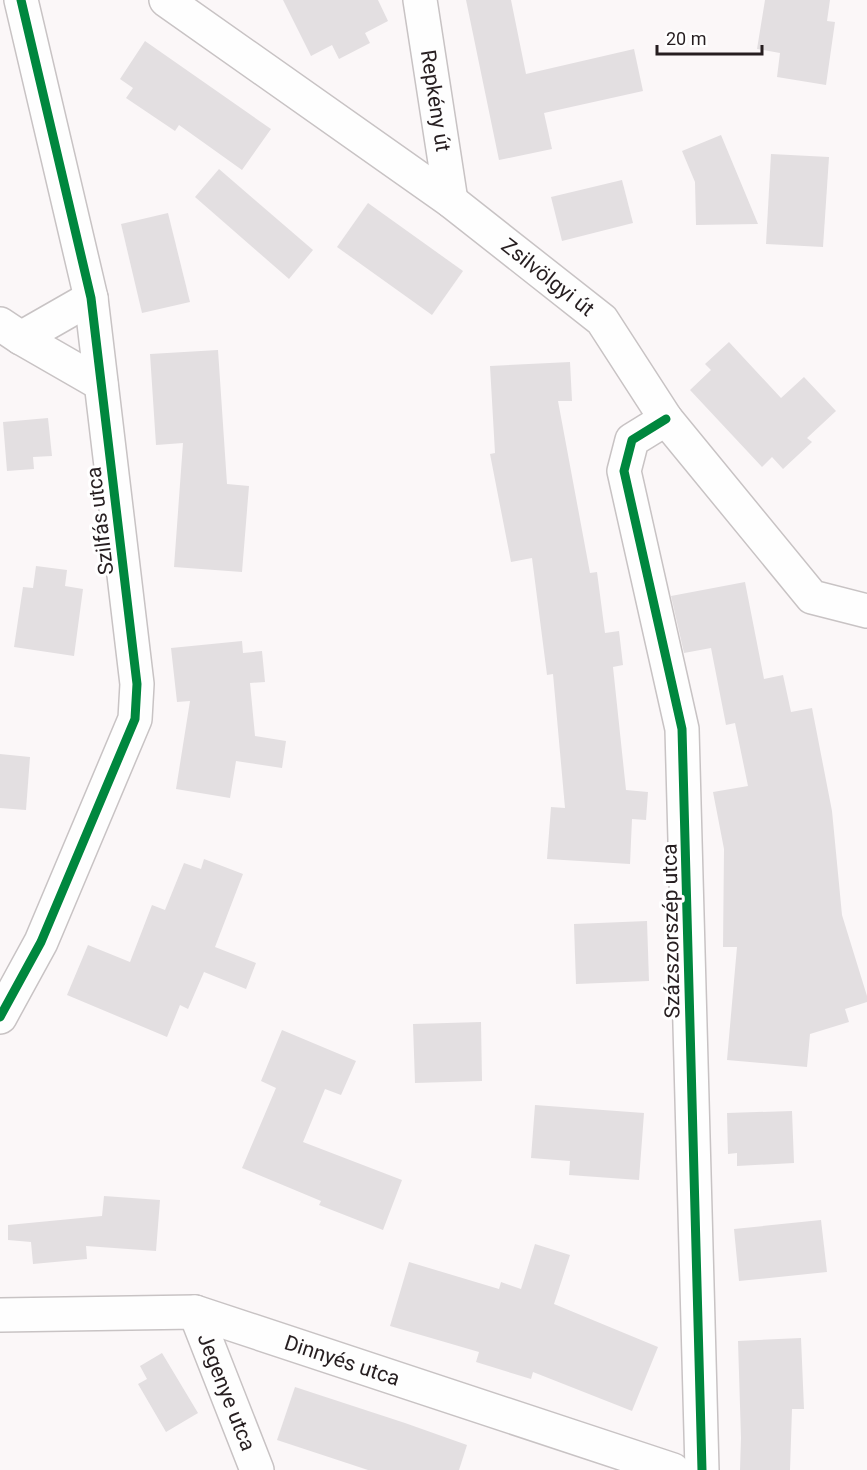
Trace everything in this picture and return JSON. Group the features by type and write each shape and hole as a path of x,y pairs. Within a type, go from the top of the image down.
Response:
{"street":[{"name":"Szilfás utca","path":"0,1017 41,942 135,719 137,684 92,298 21,0"},
{"name":"Zsilvölgyi út","path":"166,0 451,201 602,320 666,419 812,597 867,611"},
{"name":"Repkény út","path":"420,0 451,201"},
{"path":"11,331 92,298"},
{"path":"11,331 101,384"},
{"name":"Százszorszép utca","path":"666,419 632,440 624,471 682,729 702,1470"},
{"name":"Dinnyés utca","path":"0,1315 195,1312 674,1470"},
{"name":"Jegenye utca","path":"195,1312 257,1470"}],"building":[{"path":"283,0 378,0 388,21 365,33 370,43 339,59 332,45 311,56"},
{"path":"466,0 511,0 526,74 634,49 643,91 544,113 552,149 499,160"},
{"path":"765,0 830,0 827,21 835,22 826,85 777,77 780,53 757,49"},
{"path":"145,41 271,129 242,170 179,125 175,131 126,98 133,88 120,79"},
{"path":"721,135 758,224 696,225 695,182 682,151"},
{"path":"771,154 829,157 823,247 766,244"},
{"path":"219,169 313,250 289,279 195,197"},
{"path":"622,180 633,223 562,241 551,197"},
{"path":"368,203 463,271 432,315 337,247"},
{"path":"168,213 190,302 142,313 121,224"},
{"path":"729,342 781,398 804,377 836,411 807,438 812,442 783,469 772,457 762,467 690,390 711,370 705,364"},
{"path":"218,350 227,484 249,486 242,572 174,567 183,443 156,445 150,354"},
{"path":"570,362 572,401 558,401 590,573 597,572 605,633 619,631 623,665 613,667 626,790 648,792 646,820 632,819 630,864 547,859 551,807 565,808 553,674 547,675 532,558 511,562 490,454 495,453 490,366"},
{"path":"48,418 52,456 33,457 34,469 7,471 3,422"},
{"path":"36,566 67,570 65,586 83,589 74,656 14,647 23,587 33,588"},
{"path":"745,582 764,679 783,675 791,712 812,708 832,811 842,915 867,996 867,1002 845,1009 849,1022 810,1034 807,1067 727,1060 737,947 723,947 724,849 713,792 748,786 735,723 726,725 711,648 684,653 671,596"},
{"path":"242,641 243,653 262,651 265,682 250,683 255,736 286,741 282,768 236,761 230,798 176,789 190,701 177,702 171,648"},
{"path":"0,754 30,757 26,810 0,808"},
{"path":"204,859 243,874 215,947 256,963 246,989 204,972 188,1009 180,1005 167,1037 67,995 88,945 130,962 152,905 165,910 184,863 201,869"},
{"path":"647,921 649,981 576,984 574,924"},
{"path":"481,1022 482,1081 415,1083 413,1024"},
{"path":"282,1030 356,1061 341,1095 325,1089 303,1142 402,1180 383,1230 319,1205 321,1201 242,1168 276,1088 261,1081"},
{"path":"535,1105 644,1113 639,1180 569,1175 570,1161 531,1158"},
{"path":"792,1111 794,1163 737,1166 737,1153 728,1154 727,1113"},
{"path":"104,1196 160,1200 156,1251 86,1246 87,1259 33,1264 31,1242 8,1240 8,1225 102,1216"},
{"path":"821,1220 827,1272 739,1281 734,1229"},
{"path":"535,1244 570,1255 554,1304 658,1347 632,1411 533,1372 531,1379 476,1362 479,1352 390,1326 409,1262 499,1289 501,1282 521,1289"},
{"path":"801,1338 804,1409 792,1409 790,1470 740,1470 738,1341"},
{"path":"162,1353 198,1413 166,1432 138,1384 147,1379 140,1366"},
{"path":"295,1387 467,1445 459,1470 368,1470 277,1440"}],"cycle path":[{"path":"0,1017 41,942 135,719 137,684 91,298 21,0"},
{"path":"666,419 632,440 624,471 682,729 702,1470"}]}
